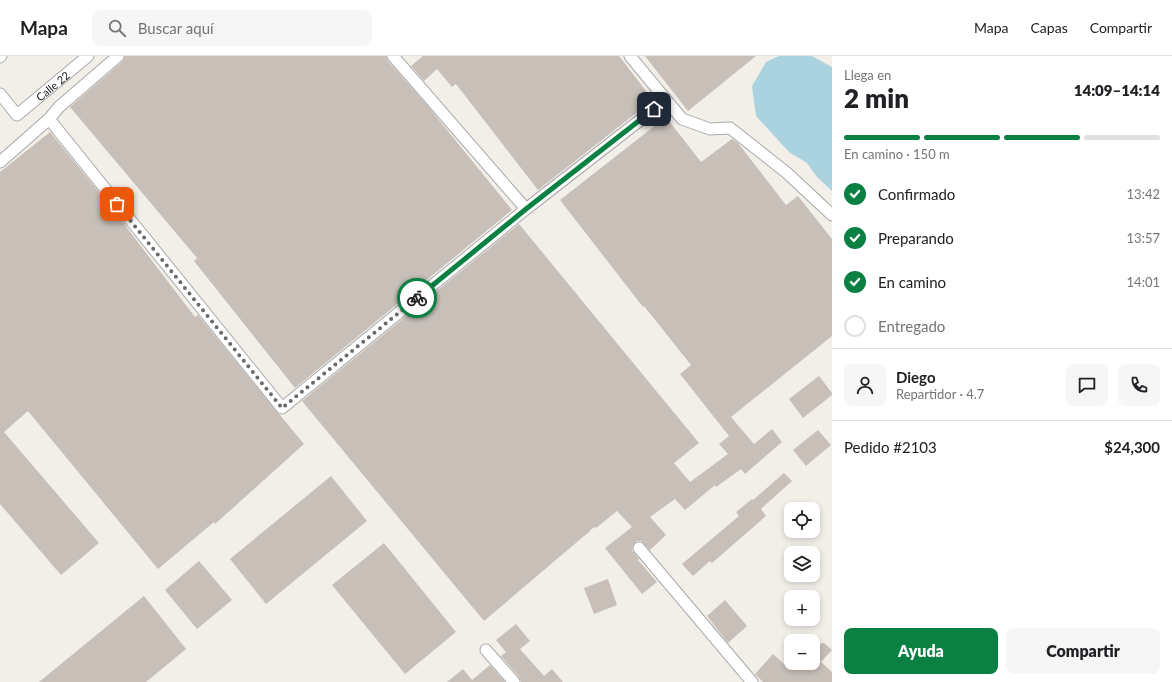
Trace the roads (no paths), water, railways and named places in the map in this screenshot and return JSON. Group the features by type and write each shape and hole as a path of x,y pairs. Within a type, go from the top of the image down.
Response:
{"street":[{"name":"Calle 22","path":"0,94 17,115 88,56"},
{"path":"0,162 49,119 59,107 118,56"},
{"path":"393,56 526,209"},
{"path":"630,56 682,119 710,129 730,128 788,173 832,216"},
{"path":"49,119 282,408 526,209 666,100"},
{"path":"639,548 752,682"},
{"path":"486,650 514,682"}],"water":[{"path":"779,56 812,56 832,67 832,191 817,177 807,163 789,152 756,116 752,86 766,62"}]}
